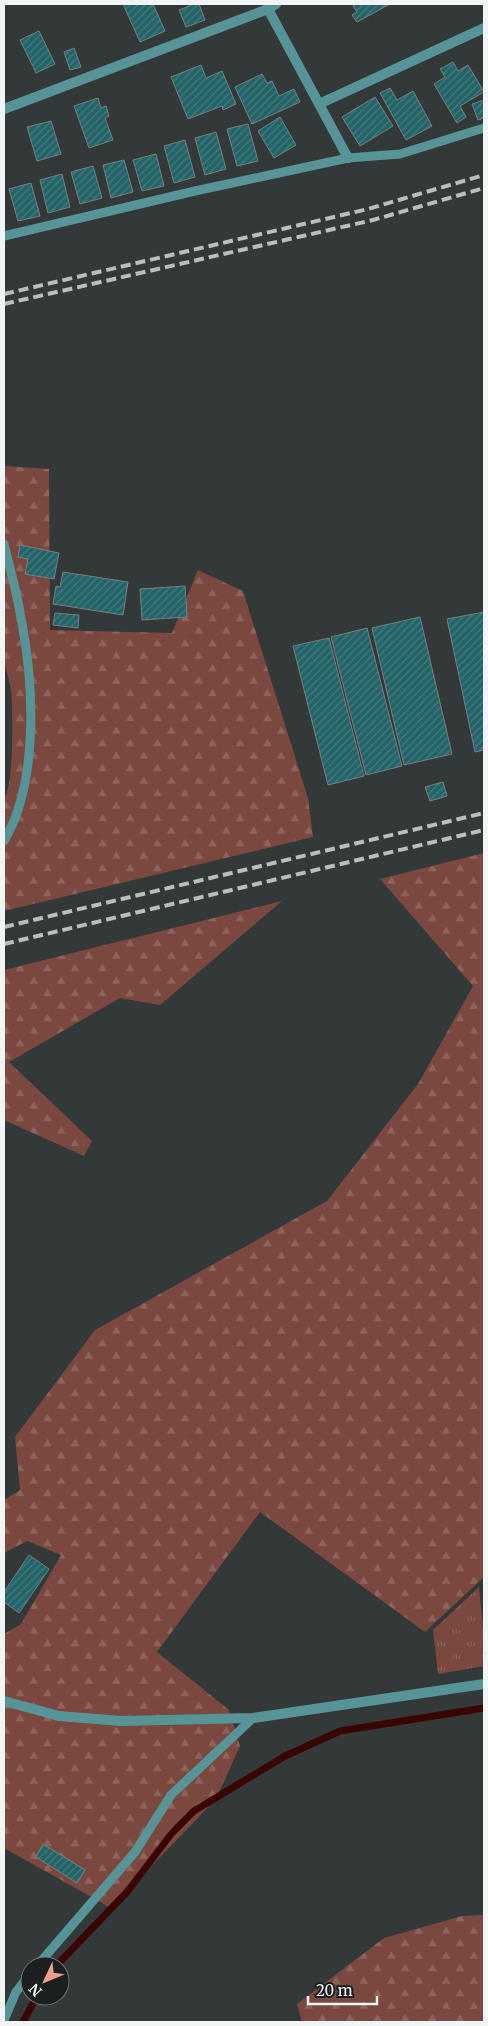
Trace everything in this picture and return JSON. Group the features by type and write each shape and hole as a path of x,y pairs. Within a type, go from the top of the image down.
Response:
{"street":[{"path":"4,109 272,6 319,104 348,158"},
{"path":"319,104 484,28"},
{"path":"4,1701 59,1716 121,1721 253,1718 484,1684"}],"lane":[{"path":"4,236 195,191 348,158 400,154 484,128"},
{"path":"4,544 22,618 28,674 30,732 27,776 21,803 13,826 4,841"},
{"path":"46,1956 135,1852 171,1795 253,1718"},
{"path":"4,2020 20,1987"}],"green space":[{"path":"4,466 49,469 50,630 172,633 198,570 243,591 308,798 313,837 4,911 4,799 10,779 12,714 11,691 4,661"},
{"path":"484,853 484,1577 425,1632 260,1512 157,1652 229,1710 240,1746 216,1799 111,1908 4,1848 4,1634 21,1624 61,1555 27,1541 4,1553 4,1500 20,1490 15,1437 95,1330 327,1201 418,1084 473,986 380,879"},
{"path":"282,901 160,1005 120,998 9,1062 92,1141 84,1156 4,1120 4,970"},
{"path":"479,1587 484,1637 484,1666 438,1674 433,1630"},
{"path":"484,1915 484,2022 302,2022 297,2004 384,1938 462,1916"}],"building":[{"path":"123,4 153,4 165,31 140,42"},
{"path":"199,4 205,20 186,27 179,10"},
{"path":"352,4 390,4 357,22 352,15 357,12"},
{"path":"39,31 55,64 36,73 20,40"},
{"path":"74,48 81,67 70,70 64,52"},
{"path":"453,62 458,71 468,65 484,92 460,106 466,117 457,123 434,84 445,77 440,69"},
{"path":"201,65 206,78 222,71 236,104 223,110 222,106 188,119 171,77"},
{"path":"262,74 267,83 272,81 279,96 294,89 300,102 252,124 235,87"},
{"path":"390,88 397,100 413,91 432,126 406,140 380,93"},
{"path":"375,97 393,126 360,146 342,117"},
{"path":"98,98 101,108 106,106 109,116 105,118 113,140 89,148 74,106"},
{"path":"484,100 484,118 478,120 472,104"},
{"path":"280,117 296,145 274,158 258,131"},
{"path":"51,121 61,154 37,161 27,127"},
{"path":"248,124 258,161 237,166 227,129"},
{"path":"216,132 226,169 205,175 195,138"},
{"path":"185,140 195,177 174,183 164,146"},
{"path":"156,154 164,186 142,191 133,160"},
{"path":"124,160 133,192 111,198 103,165"},
{"path":"93,166 102,198 80,204 71,172"},
{"path":"62,174 70,207 48,213 40,180"},
{"path":"31,183 40,216 18,221 9,189"},
{"path":"20,545 59,553 54,579 25,574 28,559 18,557"},
{"path":"63,572 128,582 123,615 53,604 56,586 60,587"},
{"path":"185,586 187,617 142,620 140,589"},
{"path":"484,612 484,750 475,752 447,619"},
{"path":"55,613 79,615 78,628 53,625"},
{"path":"420,617 452,754 404,765 372,628"},
{"path":"367,628 402,766 366,775 331,637"},
{"path":"329,638 364,776 328,785 293,646"},
{"path":"443,782 447,796 430,801 425,787"},
{"path":"29,1555 49,1569 19,1613 4,1602 4,1592"},
{"path":"43,1844 85,1870 77,1883 36,1857"}],"waterway":[{"path":"66,1956 127,1892 172,1833 194,1811 285,1756 340,1731 484,1708"},
{"path":"23,2022 32,2006"}],"railway":[{"path":"4,294 368,209 484,175"},
{"path":"4,304 373,220 484,188"},
{"path":"4,927 484,813"},
{"path":"4,944 484,830"}]}
